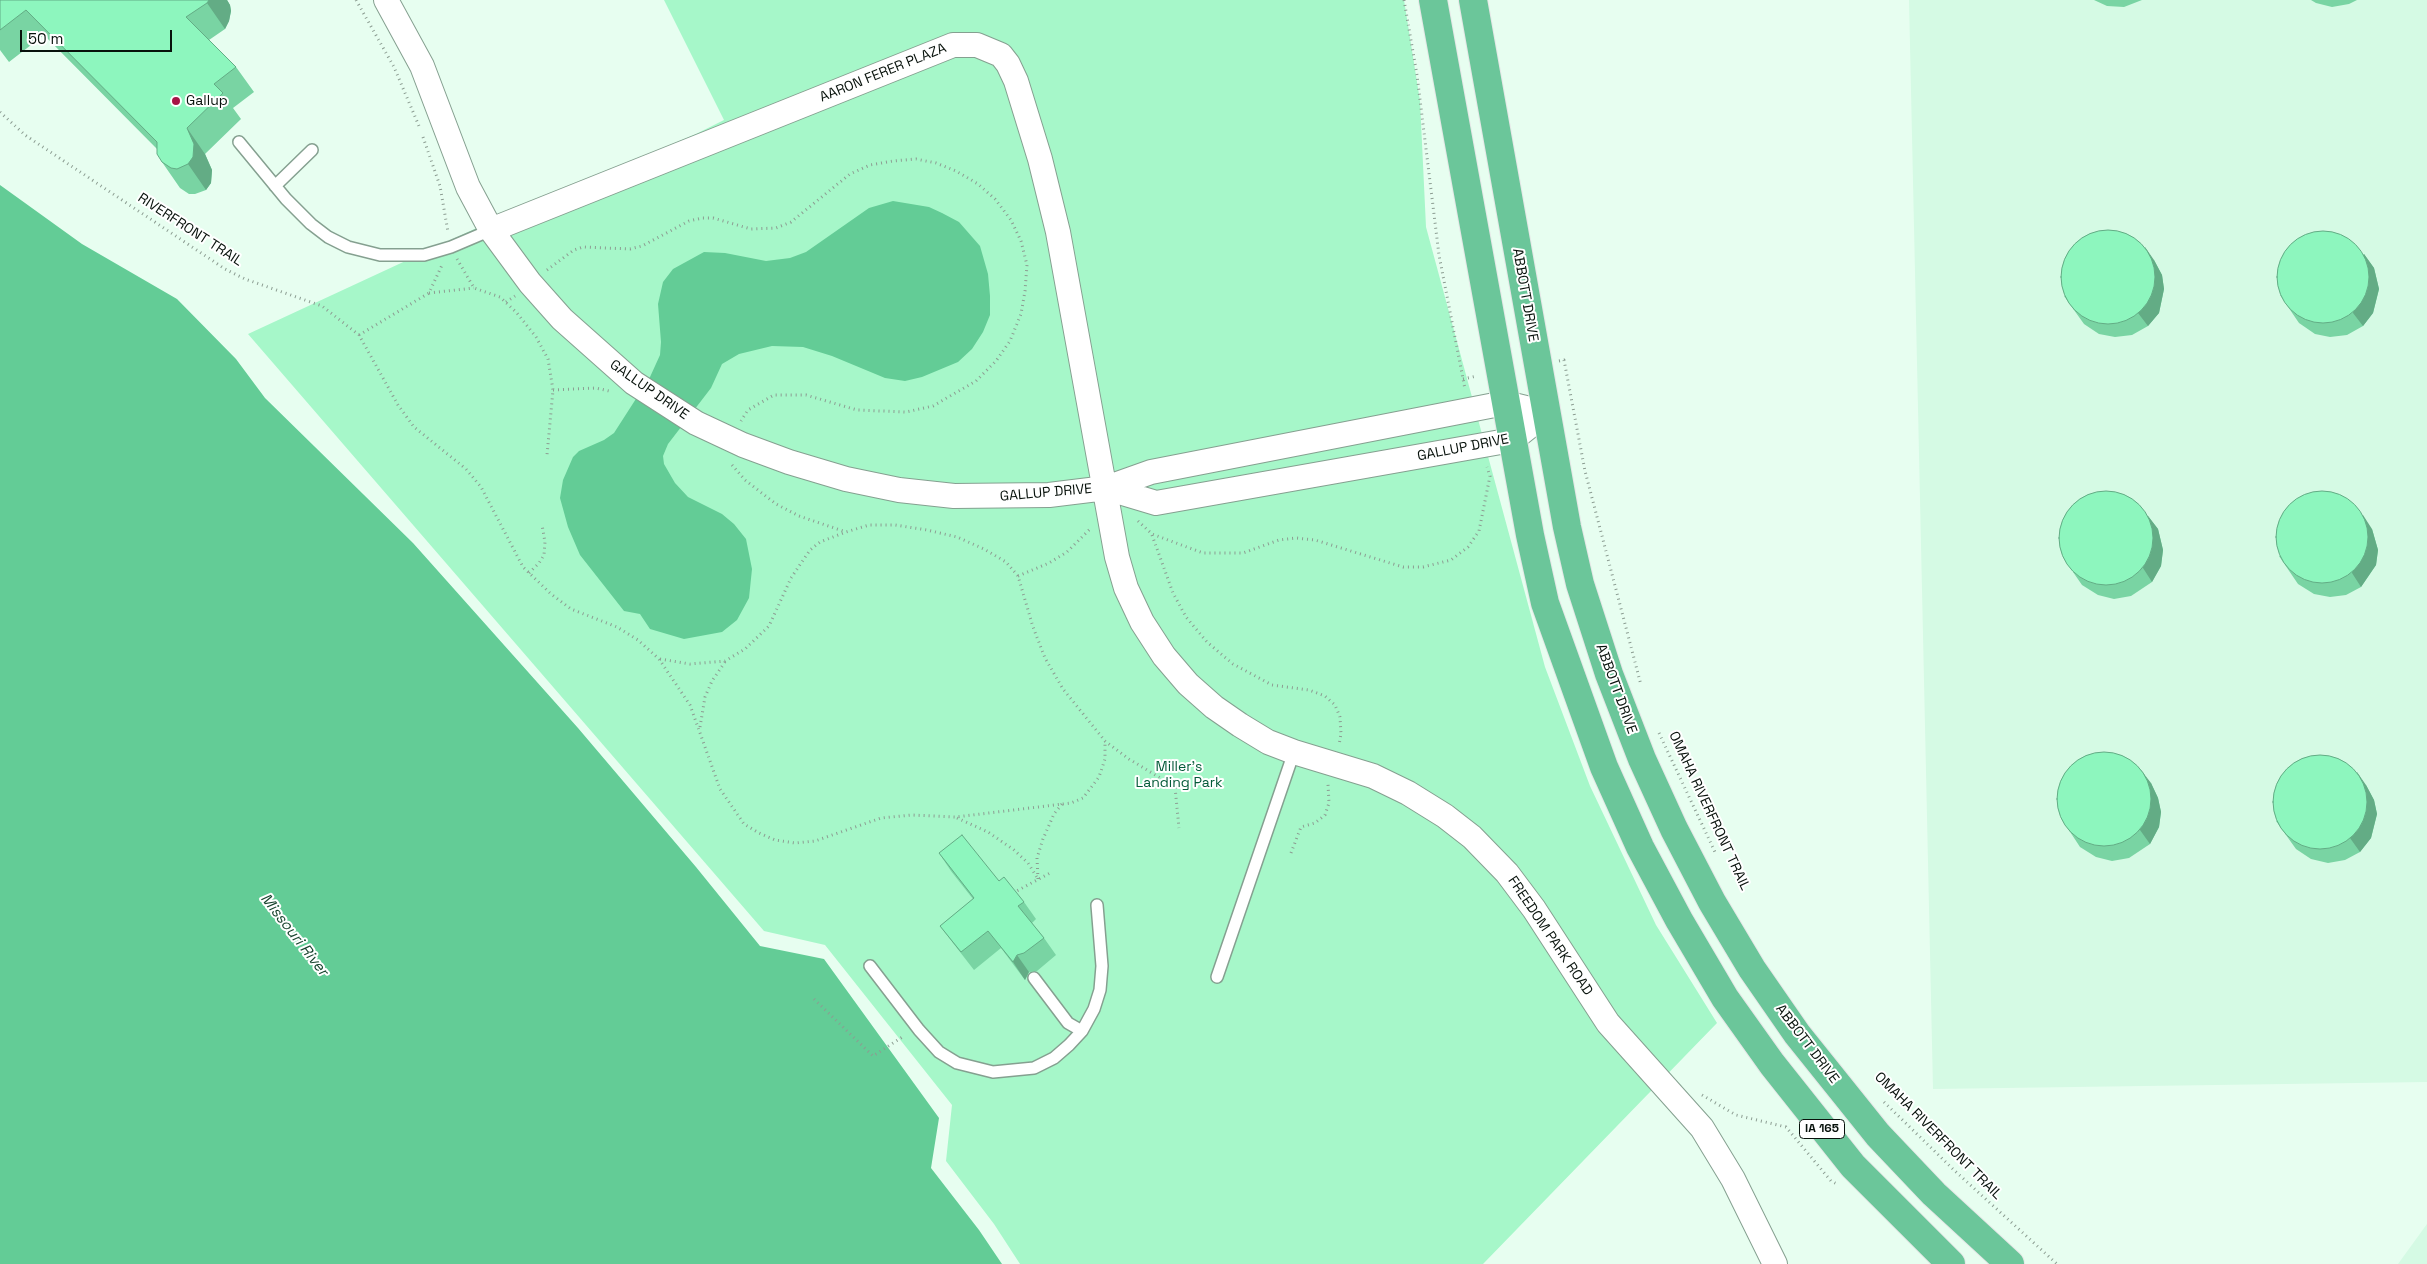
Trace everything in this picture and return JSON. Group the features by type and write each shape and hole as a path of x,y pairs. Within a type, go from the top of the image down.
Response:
{"highway":[{"path":"1433,0 1512,440"},
{"name":"ABBOTT DRIVE","path":"1473,0 1537,365 1580,584 1609,674 1642,759 1674,829 1752,968 1797,1034 1878,1135 1934,1194 2010,1264"},
{"name":"IA 165","path":"1512,440 1545,603 1604,767 1658,879 1725,998 1804,1106 1866,1179 1951,1264"}],"street":[{"name":"GALLUP DRIVE","path":"386,0 422,66 468,187 491,230 530,283 624,388 730,439 789,462 846,479 899,490 954,496 1006,497 1049,495 1106,488 1151,472 1505,403 1546,413"},
{"name":"AARON FERER PLAZA","path":"491,230 953,45 965,44 990,49 1001,55 1012,71 1040,159 1058,232 1106,488"},
{"name":"GALLUP DRIVE","path":"1106,488 1156,503 1512,440 1546,413"},
{"name":"FREEDOM PARK ROAD","path":"1106,488 1117,557 1126,588 1142,622 1164,656 1188,684 1214,707 1268,742 1294,752 1373,776 1408,793 1445,816 1472,837 1507,873 1534,909 1608,1023 1702,1128 1719,1154 1775,1264"}],"lane":[{"path":"239,142 275,186 311,224 328,237 348,247 380,255 400,257 424,255 451,247 491,230"},
{"path":"275,186 312,150"},
{"path":"1217,977 1294,752"},
{"path":"870,966 916,1027 939,1052 957,1063 993,1072 1034,1068 1054,1058 1069,1045 1082,1031 1094,1009 1100,990 1102,966 1096,905"},
{"path":"1034,978 1068,1023 1082,1031"}],"path":[{"path":"1404,0 1417,75 1435,230 1454,341"},
{"name":"RIVERFRONT TRAIL","path":"0,112 24,135 225,269 245,279 322,306 359,335 398,405 414,428 466,469 481,487 523,567 551,594 571,609 617,628 638,640 659,659 690,705 720,788 744,824 775,840 795,843 815,841 881,818 911,815 956,818"},
{"path":"506,302 574,250 594,246 630,248 642,246 696,220 713,218 750,229 776,228 791,222 850,174 870,165 893,160 916,159 936,163 956,171 978,184 995,199 1010,220 1021,240 1026,265 1026,290 1021,314 1010,341 996,361 976,381 933,406 906,412 856,410 806,395 774,395 748,410 730,439 724,457 745,480 783,508 799,516 846,532"},
{"path":"429,293 451,247"},
{"path":"359,335 429,293 474,288"},
{"path":"1537,365 1564,360 1585,470 1643,693"},
{"path":"1463,378 1500,372"},
{"path":"553,390 624,388"},
{"path":"1132,514 1152,534 1186,548 1223,555 1243,553 1279,540 1296,538 1315,540 1403,567 1423,567 1451,560 1468,548 1479,531 1490,476"},
{"path":"529,573 540,563 544,555 545,542 542,525"},
{"path":"700,731 700,717 712,681 725,661 745,649 769,626 791,578 810,550 820,542 869,525 895,525 950,535 984,549 1006,562 1018,576 1033,627 1045,658 1062,689 1105,741 1129,759 1175,787 1179,828"},
{"path":"1018,576 1049,563 1067,552 1091,528"},
{"path":"1152,534 1173,593 1186,617 1207,642 1233,664 1272,685 1309,690 1325,696 1335,706 1340,717 1341,734 1328,784 1329,803 1325,815 1315,823 1302,827 1291,853"},
{"path":"659,659 690,664 725,661"},
{"name":"OMAHA RIVERFRONT TRAIL","path":"1658,729 1718,859"},
{"path":"956,818 1062,804 1083,798 1099,777 1105,759 1105,741"},
{"path":"1038,879 1037,858 1043,838 1054,814 1062,804"},
{"path":"956,818 988,832 1014,850 1028,863 1038,879"},
{"path":"1010,895 1052,872"},
{"path":"814,998 873,1056 916,1027"},
{"path":"1682,1106 1703,1094 1736,1116 1786,1127 1831,1181 1842,1187 1866,1179"},
{"name":"OMAHA RIVERFRONT TRAIL","path":"1878,1095 1955,1171 2058,1264"}],"shaded area":[{"path":"1909,0 2427,0 2427,1082 1933,1089"},
{"path":"2427,1224 2427,1264 2398,1264"}],"green space":[{"name":"Miller's Landing Park","path":"664,0 1404,0 1420,101 1426,227 1545,667 1590,786 1656,925 1717,1023 1483,1264 1020,1264 994,1224 946,1161 952,1105 825,945 764,931 248,334 496,219 696,134 724,120"}],"water":[{"name":"Missouri River","path":"0,185 82,244 177,299 236,359 265,398 413,543 578,728 696,867 760,946 824,959 939,1118 931,1168 979,1230 1002,1264 0,1264"},
{"path":"893,201 929,207 942,213 959,222 980,246 988,274 990,296 990,315 983,332 972,349 958,362 922,377 905,381 885,378 832,356 803,347 772,346 739,354 722,364 711,388 668,444 663,456 664,464 675,483 688,497 722,514 734,524 746,539 752,569 749,598 737,620 722,632 684,639 650,629 640,614 624,611 580,555 568,527 560,498 563,480 573,457 579,451 604,440 614,433 650,377 660,355 661,342 658,304 663,282 673,269 704,252 725,253 766,261 790,258 806,252 869,208"}],"building":[{"name":"Gallup","path":"0,0 209,0 186,17 236,67 214,84 223,93 187,128 194,144 193,157 188,164 177,169 171,168 162,162 157,154 157,142 26,10 0,30"},
{"path":"2108,230 2126,234 2141,244 2151,259 2155,277 2151,295 2141,310 2126,320 2108,324 2090,320 2075,310 2065,295 2061,277 2065,259 2075,244 2090,234"},
{"path":"2314,231 2332,231 2349,238 2362,251 2369,268 2369,286 2362,303 2349,316 2332,323 2314,323 2297,316 2284,303 2277,286 2277,268 2284,251 2297,238"},
{"path":"2106,491 2124,495 2139,505 2149,520 2153,538 2149,556 2139,571 2124,581 2106,585 2088,581 2073,571 2063,556 2059,538 2063,520 2073,505 2088,495"},
{"path":"2322,491 2340,494 2355,504 2365,519 2368,537 2365,555 2355,570 2340,580 2322,583 2304,580 2289,570 2279,555 2276,537 2279,519 2289,504 2304,494"},
{"path":"2104,752 2122,756 2137,766 2147,781 2151,799 2147,817 2137,832 2122,842 2104,846 2086,842 2071,832 2061,817 2057,799 2061,781 2071,766 2086,756"},
{"path":"2320,755 2338,759 2353,769 2363,784 2367,802 2363,820 2353,835 2338,845 2320,849 2302,845 2287,835 2277,820 2273,802 2277,784 2287,769 2302,759"},
{"path":"962,835 999,881 1004,877 1024,902 1018,906 1044,938 1024,953 1017,955 1013,962 988,931 961,952 940,926 974,898 939,853"}],"place":[{"name":"Gallup","path":"176,101"}]}
